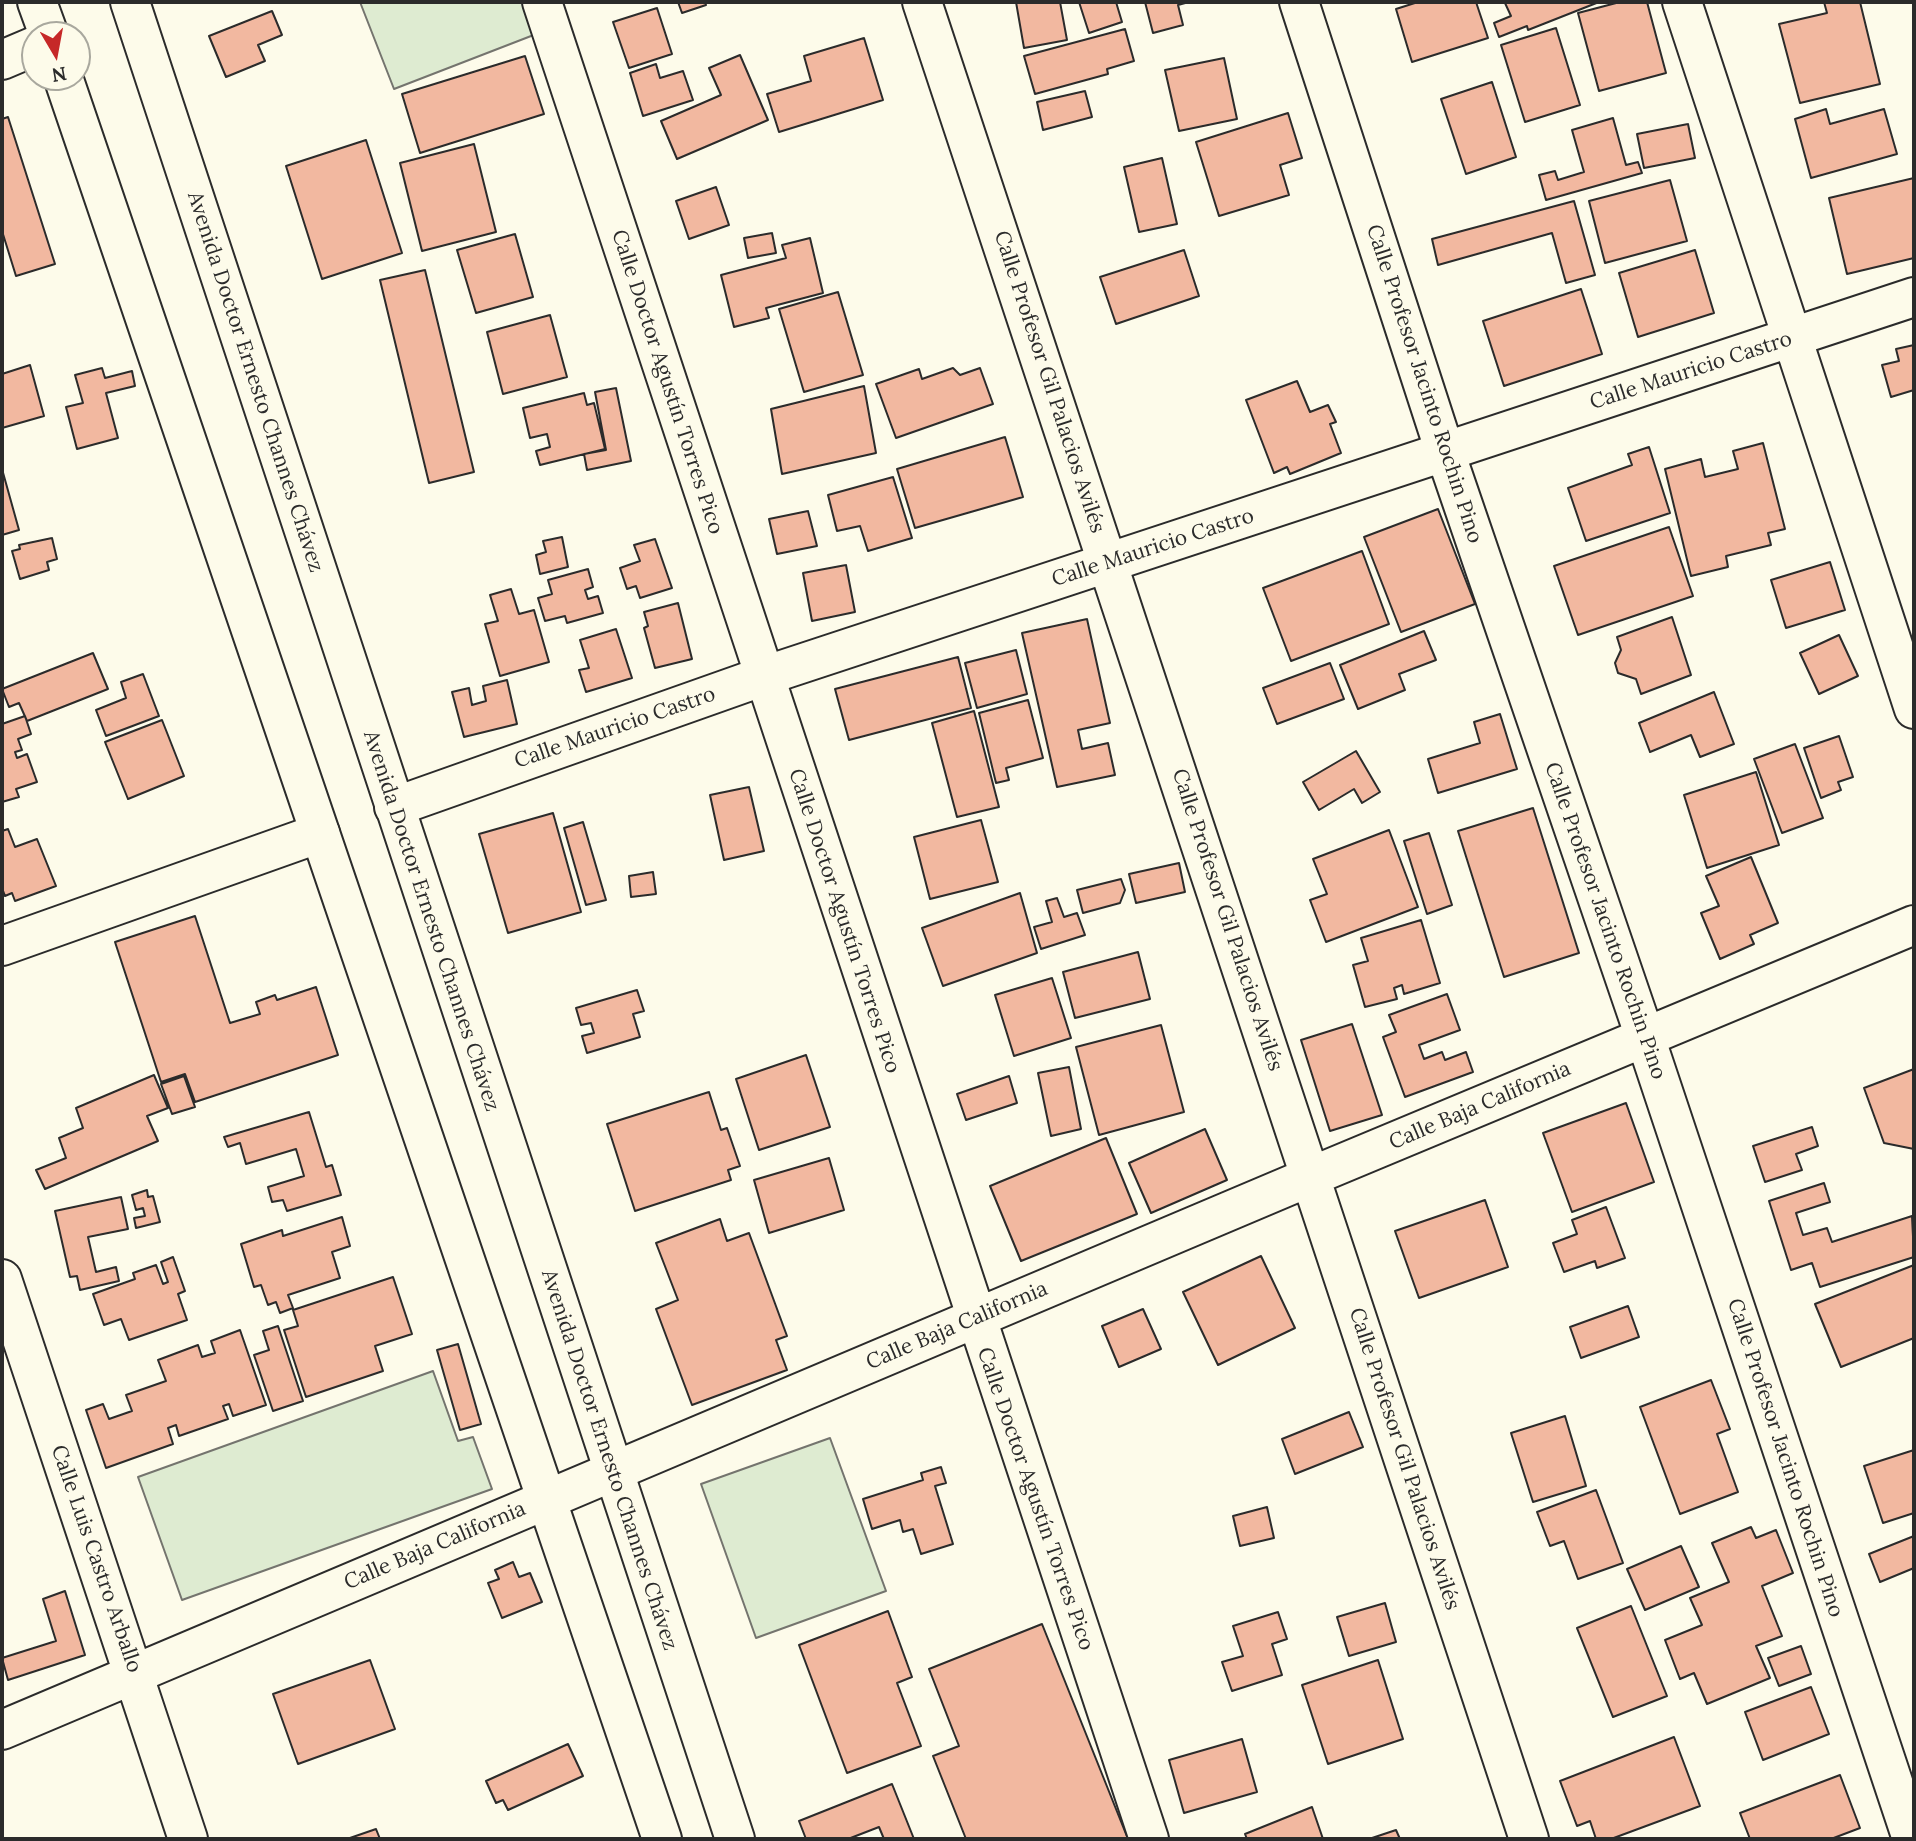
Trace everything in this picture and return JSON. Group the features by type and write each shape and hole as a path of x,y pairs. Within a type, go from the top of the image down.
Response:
{"street":[{"path":"37,2 44,21"},
{"name":"Calle Doctor Agustín Torres Pico","path":"542,2 974,1318 1149,1839"},
{"name":"Calle Profesor Gil Palacios Avilés","path":"922,2 1529,1839"},
{"name":"Calle Profesor Jacinto Rochin Pino","path":"1299,2 1445,452 1645,1037 1912,1839"},
{"path":"1682,2 1914,709"},
{"name":"Avenida Doctor Ernesto Channes Chávez","path":"134,3 394,807 735,1839"},
{"path":"2,60 21,52"},
{"path":"68,91 662,1839"},
{"name":"Calle Mauricio Castro","path":"394,807 764,676 1914,297"},
{"path":"2,946 320,833"},
{"name":"Calle Baja California","path":"2,1730 974,1318 1914,925"},
{"name":"Calle Luis Castro Arballo","path":"2,1279 188,1839"}],"green space":[{"path":"360,2 532,2 544,31 394,89"},
{"path":"433,1371 458,1441 473,1437 492,1489 182,1600 138,1477"},
{"path":"830,1438 886,1591 756,1638 701,1484"}],"building":[{"path":"678,2 705,2 706,5 682,13"},
{"path":"1016,2 1060,2 1067,40 1024,48"},
{"path":"1079,2 1116,2 1122,22 1089,33"},
{"path":"1145,2 1189,2 1178,5 1183,25 1153,33"},
{"path":"1418,2 1476,2 1488,38 1412,62 1396,9"},
{"path":"1507,2 1599,2 1528,30 1527,26 1499,37 1494,23 1511,16 1505,3"},
{"path":"1620,2 1647,2 1666,73 1599,91 1578,13"},
{"path":"1824,2 1860,2 1880,84 1800,103 1779,24 1827,13"},
{"path":"657,8 672,54 629,68 613,22"},
{"path":"272,11 282,35 258,45 265,61 226,77 209,36"},
{"path":"1556,28 1580,105 1525,122 1501,45"},
{"path":"1125,29 1134,61 1107,69 1108,74 1035,94 1024,56"},
{"path":"864,38 883,100 779,132 767,94 811,81 804,56"},
{"path":"740,55 768,120 677,159 661,121 721,95 709,68"},
{"path":"525,56 544,114 420,153 402,94"},
{"path":"1224,58 1237,119 1179,131 1165,70"},
{"path":"656,64 660,78 683,71 693,100 643,116 630,73"},
{"path":"1492,82 1516,157 1466,174 1441,99"},
{"path":"1085,91 1092,117 1043,130 1037,102"},
{"path":"1826,109 1830,124 1884,109 1897,154 1811,178 1795,119"},
{"path":"1288,113 1302,158 1280,165 1289,195 1219,216 1196,142"},
{"path":"8,117 55,264 16,276 2,231 2,119"},
{"path":"1613,118 1626,165 1638,162 1642,173 1546,200 1539,175 1555,171 1558,180 1584,172 1572,130"},
{"path":"1688,124 1695,158 1644,168 1637,134"},
{"path":"366,140 402,253 322,279 286,166"},
{"path":"474,144 496,232 422,251 400,163"},
{"path":"1162,158 1177,224 1139,232 1124,167"},
{"path":"1914,178 1914,258 1847,274 1829,198"},
{"path":"1670,180 1687,241 1605,263 1589,201"},
{"path":"716,187 729,225 689,239 676,201"},
{"path":"1574,201 1595,275 1566,283 1552,233 1438,265 1432,239"},
{"path":"772,233 776,253 748,258 744,238"},
{"path":"515,234 533,297 476,313 457,250"},
{"path":"810,238 823,293 766,308 769,318 734,327 721,275 786,258 782,245"},
{"path":"1184,250 1199,296 1116,324 1100,277"},
{"path":"1695,250 1714,313 1638,337 1619,273"},
{"path":"425,270 474,472 429,483 380,280"},
{"path":"1581,289 1602,354 1504,386 1483,321"},
{"path":"838,292 863,375 804,392 779,309"},
{"path":"550,315 567,377 503,394 487,332"},
{"path":"1914,345 1914,390 1891,397 1882,365 1899,361 1896,349"},
{"path":"30,365 44,416 2,428 2,374"},
{"path":"102,368 105,378 132,371 135,386 106,393 118,438 77,449 66,407 83,403 75,375"},
{"path":"953,368 960,375 980,368 993,404 896,438 876,384 919,369 922,379"},
{"path":"1297,381 1310,412 1328,405 1336,422 1330,424 1341,453 1290,474 1287,467 1274,473 1246,400"},
{"path":"864,386 876,453 782,474 771,409"},
{"path":"616,388 631,461 587,470 584,454 606,450 595,392"},
{"path":"584,393 587,405 594,403 605,449 540,465 536,451 550,447 547,434 530,438 523,408"},
{"path":"1005,437 1023,497 915,528 897,469"},
{"path":"1763,443 1785,529 1768,533 1771,545 1726,556 1728,567 1691,576 1665,469 1701,459 1705,477 1738,469 1733,451"},
{"path":"1649,447 1670,513 1586,541 1568,488 1632,465 1628,454"},
{"path":"2,469 19,530 2,535"},
{"path":"893,477 912,538 868,551 860,526 837,531 828,495"},
{"path":"1438,509 1475,604 1401,632 1364,537"},
{"path":"808,511 817,546 777,554 769,519"},
{"path":"1669,527 1693,596 1578,635 1554,566"},
{"path":"562,537 568,567 540,574 536,555 546,552 543,541"},
{"path":"52,538 57,559 47,562 49,570 20,579 12,551 20,549 19,545"},
{"path":"655,539 672,588 640,598 636,586 627,589 620,568 640,561 634,545"},
{"path":"1362,551 1389,624 1291,661 1263,588"},
{"path":"1830,562 1845,610 1786,628 1771,580"},
{"path":"846,565 855,612 812,621 803,573"},
{"path":"588,569 593,587 585,590 588,599 598,596 603,613 567,623 565,616 545,621 538,598 552,594 548,580"},
{"path":"511,589 519,614 534,610 549,662 500,676 485,624 498,621 490,595"},
{"path":"678,603 692,659 655,668 644,628 648,626 644,612"},
{"path":"1672,617 1691,675 1641,694 1636,679 1618,673 1615,663 1621,650 1617,637"},
{"path":"1087,619 1110,723 1078,730 1082,749 1108,743 1115,775 1057,787 1022,633"},
{"path":"616,629 632,678 586,692 579,670 589,668 580,640"},
{"path":"1424,631 1436,660 1399,674 1405,690 1358,709 1340,665"},
{"path":"1839,635 1858,676 1819,694 1800,653"},
{"path":"1016,650 1027,694 977,708 965,663"},
{"path":"93,653 108,689 27,721 19,703 9,707 2,689"},
{"path":"958,657 971,708 849,740 835,689"},
{"path":"1330,663 1344,699 1277,724 1263,688"},
{"path":"143,674 159,716 106,736 96,710 126,698 121,682"},
{"path":"507,680 517,724 464,737 452,692 469,688 472,705 486,701 483,686"},
{"path":"1714,692 1734,744 1700,757 1691,735 1650,752 1639,723"},
{"path":"1028,700 1043,758 1006,768 1009,780 996,783 979,713"},
{"path":"974,711 999,807 957,817 932,723"},
{"path":"1500,714 1517,769 1438,793 1428,759 1480,743 1474,722"},
{"path":"25,716 31,734 18,739 22,750 15,752 17,758 27,754 37,782 16,789 19,797 2,802 2,724"},
{"path":"162,720 184,776 128,799 105,742"},
{"path":"1839,736 1853,777 1838,782 1841,790 1821,798 1804,748"},
{"path":"1795,744 1823,818 1782,833 1754,759"},
{"path":"1356,751 1380,792 1362,803 1354,789 1319,810 1303,782"},
{"path":"1756,772 1779,845 1707,868 1684,795"},
{"path":"749,787 764,851 724,860 710,795"},
{"path":"1533,808 1579,953 1504,977 1458,831"},
{"path":"553,813 581,912 508,933 479,834"},
{"path":"981,820 998,882 930,899 914,837"},
{"path":"583,822 606,900 586,905 564,828"},
{"path":"8,829 15,847 37,839 56,886 15,901 12,893 5,896 2,888 2,831"},
{"path":"1389,830 1418,907 1326,942 1310,900 1327,894 1313,859"},
{"path":"1429,833 1452,905 1427,914 1404,841"},
{"path":"1751,857 1778,923 1750,935 1754,944 1720,959 1701,913 1719,906 1706,876"},
{"path":"1179,863 1185,892 1136,903 1129,874"},
{"path":"653,872 656,894 631,897 629,876"},
{"path":"1121,879 1125,890 1120,903 1083,913 1077,890"},
{"path":"1020,893 1037,953 943,986 922,928"},
{"path":"1057,898 1064,917 1077,913 1085,935 1041,949 1034,927 1052,922 1046,901"},
{"path":"195,916 230,1023 260,1014 256,1002 275,995 277,1000 316,987 338,1055 195,1102 185,1074 161,1082 115,942"},
{"path":"1421,920 1440,983 1404,994 1402,985 1394,988 1397,999 1365,1007 1353,965 1368,961 1361,938"},
{"path":"1138,952 1150,999 1075,1018 1063,972"},
{"path":"1052,978 1071,1038 1014,1056 995,995"},
{"path":"637,990 644,1011 633,1014 640,1037 587,1053 582,1036 594,1033 591,1023 581,1025 576,1008"},
{"path":"1447,994 1460,1030 1419,1045 1424,1059 1442,1052 1445,1060 1466,1052 1473,1072 1405,1097 1383,1037 1396,1032 1389,1015"},
{"path":"1352,1024 1382,1115 1330,1131 1301,1040"},
{"path":"1161,1025 1184,1112 1099,1135 1076,1047"},
{"path":"806,1055 830,1127 759,1150 736,1079"},
{"path":"1069,1067 1081,1129 1051,1136 1038,1073"},
{"path":"1914,1069 1914,1149 1884,1143 1864,1088"},
{"path":"154,1075 168,1108 147,1116 158,1141 45,1189 36,1170 66,1158 59,1138 83,1128 76,1108"},
{"path":"184,1076 195,1107 172,1114 161,1084"},
{"path":"1009,1076 1017,1103 966,1120 957,1094"},
{"path":"709,1092 721,1130 727,1128 740,1166 728,1170 731,1180 635,1211 607,1124"},
{"path":"1626,1103 1654,1182 1572,1212 1543,1133"},
{"path":"309,1112 326,1167 332,1165 341,1195 287,1211 283,1200 272,1202 268,1187 304,1176 296,1149 246,1164 240,1143 228,1147 224,1137"},
{"path":"1812,1127 1818,1146 1796,1154 1802,1170 1765,1182 1753,1146"},
{"path":"1205,1129 1227,1180 1151,1213 1129,1163"},
{"path":"1106,1138 1137,1214 1021,1261 990,1186"},
{"path":"829,1158 844,1210 769,1233 754,1180"},
{"path":"1824,1183 1830,1202 1796,1213 1803,1235 1827,1228 1832,1242 1912,1216 1914,1257 1820,1287 1812,1263 1791,1270 1769,1201"},
{"path":"147,1190 148,1197 153,1196 160,1222 136,1228 134,1218 145,1216 143,1208 136,1210 132,1195"},
{"path":"121,1197 128,1229 88,1237 96,1272 116,1267 119,1281 80,1290 77,1276 70,1277 55,1211"},
{"path":"1485,1200 1508,1267 1419,1298 1395,1231"},
{"path":"1606,1207 1625,1258 1597,1268 1595,1261 1564,1272 1553,1243 1577,1234 1572,1220"},
{"path":"342,1217 350,1246 332,1252 340,1278 288,1295 293,1308 280,1313 276,1302 268,1305 261,1285 254,1287 241,1244 282,1230 283,1236"},
{"path":"720,1219 727,1241 749,1233 787,1336 776,1340 787,1370 692,1405 656,1309 678,1300 656,1243"},
{"path":"1261,1256 1295,1328 1218,1365 1183,1292"},
{"path":"173,1257 185,1291 178,1294 187,1320 129,1340 121,1319 104,1325 93,1294 135,1279 133,1273 156,1265 163,1284 168,1282 161,1262"},
{"path":"1914,1265 1914,1338 1841,1367 1815,1304"},
{"path":"393,1277 412,1334 375,1346 383,1371 306,1397 284,1330 298,1326 293,1310"},
{"path":"1628,1306 1639,1337 1581,1358 1570,1327"},
{"path":"1143,1309 1161,1349 1119,1367 1102,1326"},
{"path":"278,1326 303,1401 273,1411 254,1355 269,1350 263,1331"},
{"path":"240,1330 266,1405 233,1416 229,1404 223,1406 228,1419 179,1436 176,1425 168,1428 173,1444 106,1468 86,1410 103,1404 109,1419 132,1411 126,1395 166,1381 158,1360 198,1345 202,1357 215,1353 211,1341"},
{"path":"458,1344 481,1424 460,1430 437,1350"},
{"path":"1711,1380 1730,1429 1717,1434 1738,1492 1680,1514 1640,1407"},
{"path":"1349,1412 1363,1447 1295,1474 1282,1439"},
{"path":"1565,1416 1586,1486 1533,1502 1511,1433"},
{"path":"1914,1450 1914,1513 1883,1523 1864,1466"},
{"path":"941,1467 946,1483 935,1486 953,1544 921,1554 913,1529 903,1532 900,1520 872,1529 863,1499 923,1480 921,1473"},
{"path":"1596,1490 1623,1563 1578,1579 1564,1541 1550,1546 1537,1512"},
{"path":"1267,1507 1274,1538 1240,1546 1233,1516"},
{"path":"1751,1527 1756,1538 1776,1530 1793,1573 1762,1586 1782,1636 1756,1646 1770,1678 1707,1704 1694,1673 1680,1679 1665,1640 1702,1625 1690,1598 1729,1582 1712,1543"},
{"path":"1914,1536 1914,1568 1880,1582 1869,1554"},
{"path":"1681,1546 1699,1587 1645,1610 1627,1569"},
{"path":"513,1562 519,1577 530,1573 542,1602 502,1618 488,1583 499,1579 495,1570"},
{"path":"65,1591 85,1655 8,1680 2,1658 56,1641 43,1599"},
{"path":"1385,1603 1396,1642 1349,1656 1337,1617"},
{"path":"1631,1606 1667,1696 1613,1717 1577,1628"},
{"path":"888,1611 912,1677 897,1683 921,1746 847,1773 799,1645"},
{"path":"1278,1612 1287,1639 1272,1644 1282,1675 1232,1691 1222,1662 1243,1656 1233,1626"},
{"path":"1042,1624 1128,1839 966,1839 933,1756 959,1746 929,1669"},
{"path":"1801,1646 1811,1674 1779,1686 1768,1658"},
{"path":"370,1660 395,1729 298,1764 273,1694"},
{"path":"1378,1660 1403,1739 1328,1764 1302,1685"},
{"path":"1811,1687 1829,1734 1763,1760 1745,1712"},
{"path":"1674,1737 1700,1806 1611,1839 1596,1839 1590,1821 1577,1826 1560,1781"},
{"path":"1242,1739 1257,1792 1184,1813 1169,1760"},
{"path":"568,1744 583,1776 508,1810 503,1800 496,1803 486,1781"},
{"path":"1840,1775 1860,1828 1831,1839 1750,1839 1740,1813"},
{"path":"892,1784 914,1839 884,1839 879,1827 848,1839 806,1839 799,1821"},
{"path":"1312,1807 1323,1839 1247,1839 1245,1834"},
{"path":"376,1829 380,1839 347,1839"},
{"path":"1396,1830 1400,1839 1369,1839"}]}
